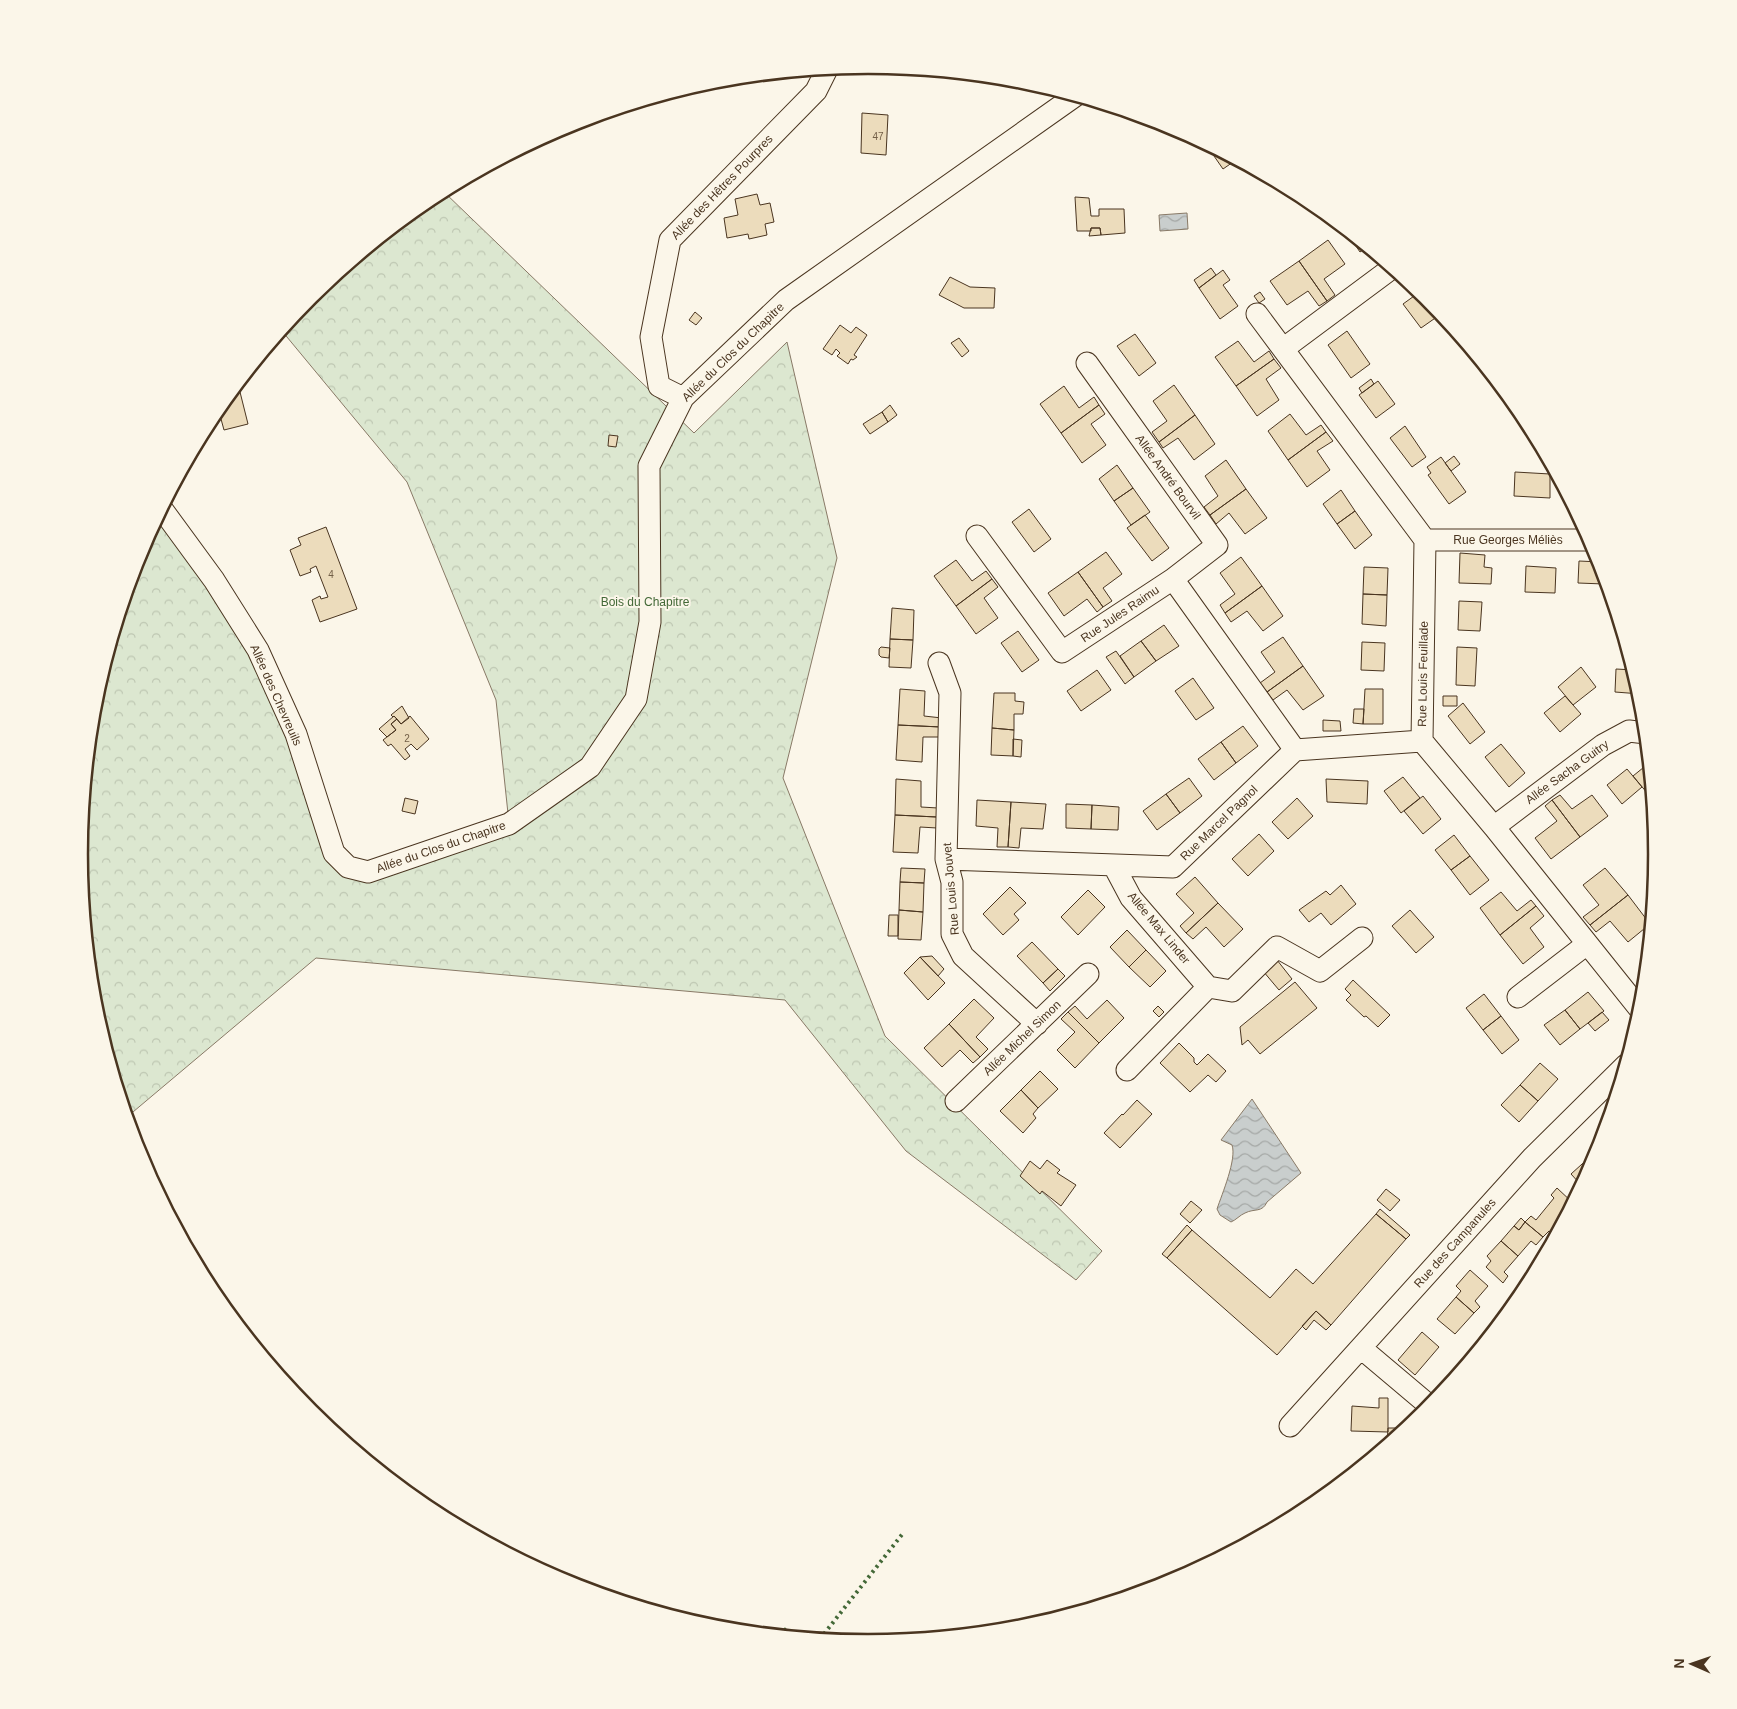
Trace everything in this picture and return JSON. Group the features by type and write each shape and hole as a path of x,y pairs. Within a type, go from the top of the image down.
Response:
{"street":[{"name":"Allée des Hêtres Pourpres","path":"683,398 658,386 651,337 670,240 816,91 824,75"},
{"name":"Allée du Clos du Chapitre","path":"348,867 368,872 509,824 590,767 636,699 650,622 649,466 683,398 786,300 1070,100"},
{"path":"1283,349 1387,272"},
{"path":"1257,314 1425,540"},
{"name":"Allée André Bourvil","path":"1087,363 1217,545 1173,579"},
{"name":"Allée des Chevreuils","path":"166,514 214,580 258,650 296,734 334,853 348,867"},
{"name":"Rue Jules Raimu","path":"977,536 1062,652 1173,579 1295,750"},
{"name":"Rue Georges Méliès","path":"1425,540 1583,540"},
{"name":"Rue Louis Feuillade","path":"1425,540 1422,741 1494,827 1635,1003"},
{"name":"Rue Louis Jouvet","path":"939,663 950,693 946,859 952,882 952,934 963,956 1037,1024"},
{"name":"Allée Sacha Guitry","path":"1494,827 1602,744 1629,731 1639,732"},
{"path":"1295,750 1422,741"},
{"name":"Rue Marcel Pagnol","path":"946,859 1173,867 1295,750"},
{"name":"Allée Max Linder","path":"1114,866 1131,898 1208,987"},
{"path":"1127,1070 1208,987 1232,991 1277,947 1320,971 1362,938"},
{"path":"1518,997 1587,944"},
{"name":"Allée Michel Simon","path":"956,1101 1088,974"},
{"name":"Rue des Campanules","path":"1290,1426 1532,1158 1618,1073"},
{"path":"1361,1348 1425,1402"}],"green space":[{"name":"Bois du Chapitre","path":"449,196 694,433 787,342 837,558 783,778 885,1036 1102,1251 1076,1280 906,1151 785,1000 316,958 132,1113 114,1057 94,956 89,906 89,803 94,753 114,652 147,556 166,514 214,580 348,867 509,823 496,700 407,482 286,336 316,302 354,268 393,235"}],"water":[{"path":"1187,213 1188,229 1160,231 1159,215"},
{"path":"1252,1099 1301,1173 1267,1202 1263,1208 1245,1213 1231,1222 1220,1215 1217,1209 1228,1177 1233,1151 1232,1145 1221,1140"}],"building":[{"path":"862,113 888,115 886,155 861,153"},
{"path":"1212,153 1231,163 1223,169"},
{"path":"757,194 760,205 770,203 774,222 765,224 767,235 749,239 748,234 727,238 724,218 738,215 735,199"},
{"path":"1075,197 1089,198 1091,216 1099,216 1099,209 1124,209 1125,233 1101,235 1100,228 1091,228 1091,231 1077,231"},
{"path":"1091,228 1100,228 1101,235 1089,236"},
{"path":"1328,240 1345,264 1324,279 1335,295 1327,301 1299,261"},
{"path":"1299,261 1327,301 1319,306 1308,291 1287,305 1270,281"},
{"path":"1211,268 1216,275 1199,288 1194,280"},
{"path":"1223,270 1230,280 1223,285 1238,306 1220,319 1199,288"},
{"path":"950,277 970,287 995,288 994,308 964,308 939,295"},
{"path":"1260,292 1265,299 1259,303 1254,296"},
{"path":"1414,296 1435,318 1421,328 1403,304"},
{"path":"695,312 702,318 696,325 689,320"},
{"path":"840,325 851,333 856,327 867,335 854,355 857,357 853,360 851,359 848,364 837,356 840,353 836,349 832,355 823,349"},
{"path":"1347,331 1370,364 1351,378 1328,345"},
{"path":"1135,334 1156,363 1139,376 1117,346"},
{"path":"959,338 969,351 962,357 951,343"},
{"path":"1238,341 1254,362 1269,351 1274,359 1236,386 1215,357"},
{"path":"1274,359 1281,368 1266,379 1279,400 1257,416 1236,386"},
{"path":"1371,379 1374,384 1362,393 1359,388"},
{"path":"1378,381 1395,404 1376,418 1359,395"},
{"path":"1174,385 1195,415 1159,442 1152,432 1167,421 1153,401"},
{"path":"1064,386 1079,408 1094,397 1099,405 1061,433 1040,404"},
{"path":"240,392 248,424 224,430 221,418"},
{"path":"890,405 897,415 888,422 882,412"},
{"path":"1099,405 1105,414 1091,424 1106,445 1082,463 1061,433"},
{"path":"882,412 888,422 870,434 863,424"},
{"path":"1290,414 1306,435 1321,425 1326,432 1288,460 1268,431"},
{"path":"1195,415 1215,444 1194,460 1178,438 1163,448 1159,442"},
{"path":"1405,426 1426,457 1412,467 1390,438"},
{"path":"1326,432 1333,441 1317,451 1330,470 1307,487 1288,460"},
{"path":"609,435 618,436 616,447 608,446"},
{"path":"1454,456 1460,464 1451,471 1445,463"},
{"path":"1441,457 1466,492 1449,504 1428,475 1431,473 1427,467"},
{"path":"1226,460 1246,489 1210,515 1204,507 1218,496 1205,476"},
{"path":"1117,465 1133,488 1114,501 1099,479"},
{"path":"1515,472 1550,474 1550,498 1514,496"},
{"path":"1133,488 1150,512 1131,525 1114,501"},
{"path":"1246,489 1267,518 1245,534 1229,513 1216,524 1210,515"},
{"path":"1341,490 1355,511 1337,524 1323,504"},
{"path":"1029,509 1051,539 1034,552 1012,522"},
{"path":"1355,511 1372,535 1355,549 1337,524"},
{"path":"1145,515 1169,548 1152,561 1127,528"},
{"path":"326,527 357,609 320,622 312,600 320,596 321,599 328,597 316,566 310,569 311,572 300,576 290,550 301,545 298,538"},
{"path":"1106,552 1122,574 1103,588 1112,601 1103,607 1078,572"},
{"path":"1460,553 1485,555 1484,567 1492,568 1491,584 1459,583"},
{"path":"1241,557 1262,586 1225,613 1220,605 1235,594 1220,573"},
{"path":"956,560 972,581 986,571 992,579 956,606 934,576"},
{"path":"1579,561 1592,562 1600,584 1578,583"},
{"path":"1526,566 1556,568 1555,593 1525,592"},
{"path":"1364,567 1388,568 1387,595 1363,594"},
{"path":"1078,572 1103,607 1097,612 1087,599 1064,616 1048,593"},
{"path":"992,579 998,587 984,598 998,618 976,634 956,606"},
{"path":"1262,586 1283,616 1263,631 1247,611 1231,622 1225,613"},
{"path":"1363,594 1387,595 1386,626 1362,624"},
{"path":"1459,601 1482,602 1480,631 1458,630"},
{"path":"892,608 914,610 913,640 890,639"},
{"path":"1164,625 1179,646 1156,661 1141,641"},
{"path":"1018,631 1039,660 1022,672 1001,643"},
{"path":"1283,637 1303,666 1267,692 1260,683 1275,672 1261,652"},
{"path":"890,639 913,640 911,668 889,667"},
{"path":"1141,641 1156,661 1134,677 1120,656"},
{"path":"1362,642 1385,643 1384,671 1361,670"},
{"path":"881,647 890,648 889,658 879,655"},
{"path":"1457,647 1477,648 1475,686 1456,685"},
{"path":"1116,651 1134,677 1125,684 1106,657"},
{"path":"1303,666 1324,696 1303,710 1287,690 1273,700 1267,692"},
{"path":"1581,667 1596,687 1573,705 1558,687"},
{"path":"1616,669 1627,670 1632,693 1615,692"},
{"path":"1097,670 1111,690 1081,711 1067,691"},
{"path":"1193,678 1214,708 1196,720 1175,691"},
{"path":"900,689 925,691 924,716 942,718 941,727 898,725"},
{"path":"1365,689 1383,689 1383,724 1363,724"},
{"path":"994,693 1015,693 1015,701 1024,702 1023,714 1014,714 1014,730 992,728"},
{"path":"1443,696 1457,696 1457,706 1443,706"},
{"path":"1565,696 1581,714 1560,732 1544,713"},
{"path":"1463,703 1485,732 1470,744 1448,716"},
{"path":"402,706 409,718 401,724 391,715"},
{"path":"1354,709 1364,709 1363,724 1353,723"},
{"path":"394,716 397,719 391,724 396,730 387,737 379,729"},
{"path":"410,716 429,739 417,750 411,744 405,749 410,756 405,760 391,744 388,746 383,740 396,730 391,724 397,719 401,724"},
{"path":"1323,720 1340,721 1341,731 1323,731"},
{"path":"898,725 941,727 941,737 923,737 922,762 896,760"},
{"path":"1243,726 1258,746 1236,763 1221,742"},
{"path":"992,728 1014,730 1013,756 991,755"},
{"path":"1013,739 1022,740 1021,757 1013,756"},
{"path":"1221,742 1236,763 1214,780 1198,759"},
{"path":"1501,744 1525,773 1509,787 1485,757"},
{"path":"1644,767 1647,793 1633,776"},
{"path":"1627,769 1642,787 1622,804 1607,785"},
{"path":"1403,777 1420,798 1401,813 1384,791"},
{"path":"1189,778 1202,796 1180,813 1166,794"},
{"path":"896,779 921,781 921,807 938,808 937,817 895,815"},
{"path":"1326,779 1368,781 1367,804 1327,802"},
{"path":"1166,794 1180,813 1157,830 1143,811"},
{"path":"1560,795 1572,809 1592,795 1608,816 1580,837 1552,800"},
{"path":"1423,796 1441,819 1423,834 1404,811"},
{"path":"405,798 418,801 415,814 402,811"},
{"path":"1297,798 1313,816 1288,839 1272,822"},
{"path":"977,800 1011,802 1008,847 997,847 998,828 976,826"},
{"path":"1552,800 1580,837 1551,859 1535,838 1557,821 1545,806"},
{"path":"1011,802 1046,804 1043,829 1021,828 1019,848 1008,847"},
{"path":"1066,804 1092,805 1091,829 1066,828"},
{"path":"1092,805 1119,807 1118,830 1091,829"},
{"path":"895,815 937,817 937,828 920,827 918,853 893,852"},
{"path":"1259,834 1274,851 1248,876 1232,859"},
{"path":"1454,835 1470,856 1451,870 1435,850"},
{"path":"1470,856 1489,880 1470,895 1451,870"},
{"path":"901,868 925,869 924,883 900,882"},
{"path":"1605,868 1628,895 1590,925 1583,917 1599,905 1583,885"},
{"path":"1195,877 1218,903 1186,933 1180,926 1194,913 1176,894"},
{"path":"900,882 924,883 923,912 899,910"},
{"path":"1341,885 1356,904 1331,925 1321,913 1309,922 1299,910 1326,891 1330,895"},
{"path":"1010,887 1026,903 1014,914 1019,920 1003,935 983,914"},
{"path":"1088,890 1105,907 1078,935 1061,917"},
{"path":"1501,892 1517,911 1531,900 1536,906 1500,935 1480,908"},
{"path":"1628,895 1647,920 1646,927 1628,942 1610,921 1596,932 1590,925"},
{"path":"1218,903 1243,929 1224,947 1206,927 1193,939 1186,933"},
{"path":"1536,906 1544,916 1530,928 1544,947 1523,964 1500,935"},
{"path":"899,910 923,912 921,940 898,939"},
{"path":"1410,910 1434,937 1416,953 1392,926"},
{"path":"889,915 898,915 898,936 888,936"},
{"path":"1127,930 1146,950 1129,967 1110,947"},
{"path":"1032,942 1058,969 1043,983 1017,956"},
{"path":"1146,950 1166,971 1150,987 1129,967"},
{"path":"932,956 944,969 938,976 920,957"},
{"path":"920,957 945,983 928,1000 904,973"},
{"path":"1277,960 1292,979 1279,990 1263,971"},
{"path":"1058,969 1065,976 1050,991 1043,983"},
{"path":"1353,980 1390,1015 1378,1027 1346,1000 1351,995 1345,989"},
{"path":"1295,982 1317,1008 1260,1054 1248,1040 1242,1045 1240,1027"},
{"path":"1588,992 1604,1011 1580,1029 1565,1010"},
{"path":"1484,994 1501,1016 1483,1030 1466,1008"},
{"path":"974,999 994,1018 976,1037 988,1049 980,1057 949,1024"},
{"path":"1107,1000 1124,1018 1099,1043 1068,1012 1075,1006 1087,1019"},
{"path":"1158,1006 1164,1012 1159,1017 1153,1011"},
{"path":"1565,1010 1580,1029 1560,1045 1544,1025"},
{"path":"1068,1012 1099,1043 1075,1068 1057,1050 1075,1032 1061,1019"},
{"path":"1602,1012 1609,1020 1595,1031 1588,1023"},
{"path":"1501,1016 1519,1040 1502,1054 1483,1030"},
{"path":"949,1024 980,1057 973,1063 960,1050 942,1067 924,1048"},
{"path":"1179,1043 1194,1058 1194,1062 1197,1065 1208,1054 1226,1071 1216,1082 1208,1075 1190,1092 1160,1063"},
{"path":"1540,1063 1558,1079 1538,1101 1520,1085"},
{"path":"1040,1071 1058,1089 1038,1108 1021,1090"},
{"path":"1520,1085 1538,1101 1519,1122 1501,1105"},
{"path":"1021,1090 1038,1108 1033,1114 1036,1118 1023,1133 1000,1111"},
{"path":"1137,1100 1152,1114 1120,1148 1104,1133"},
{"path":"1587,1159 1577,1181 1571,1174"},
{"path":"1047,1160 1060,1170 1057,1173 1076,1185 1061,1206 1042,1191 1040,1194 1020,1176 1030,1161 1040,1169"},
{"path":"1557,1188 1569,1199 1551,1233 1549,1231 1543,1237 1525,1222 1531,1216 1536,1220 1554,1198 1551,1195"},
{"path":"1386,1189 1400,1200 1390,1211 1377,1200"},
{"path":"1191,1201 1202,1210 1190,1223 1180,1214"},
{"path":"1380,1209 1410,1235 1406,1239 1376,1214"},
{"path":"1376,1214 1406,1239 1331,1325 1316,1311 1277,1355 1167,1258 1192,1230 1270,1298 1296,1269 1313,1284"},
{"path":"1521,1218 1525,1222 1519,1230 1514,1226"},
{"path":"1525,1222 1543,1237 1536,1245 1531,1241 1518,1256 1501,1241 1514,1226 1519,1230"},
{"path":"1187,1225 1192,1230 1167,1258 1162,1254"},
{"path":"1501,1241 1518,1256 1504,1272 1508,1276 1503,1283 1486,1267 1491,1261 1487,1256"},
{"path":"1470,1270 1488,1286 1475,1301 1480,1307 1474,1313 1456,1297 1461,1291 1456,1286"},
{"path":"1456,1297 1474,1313 1455,1334 1437,1319"},
{"path":"1316,1311 1331,1325 1326,1330 1314,1320 1306,1330 1302,1326"},
{"path":"1422,1332 1439,1347 1415,1375 1398,1360"},
{"path":"1379,1398 1388,1398 1388,1432 1351,1431 1352,1406 1379,1408"},
{"path":"1388,1428 1398,1428 1387,1437"}],"hedge":[{"path":"824,1634 904,1532"}]}
